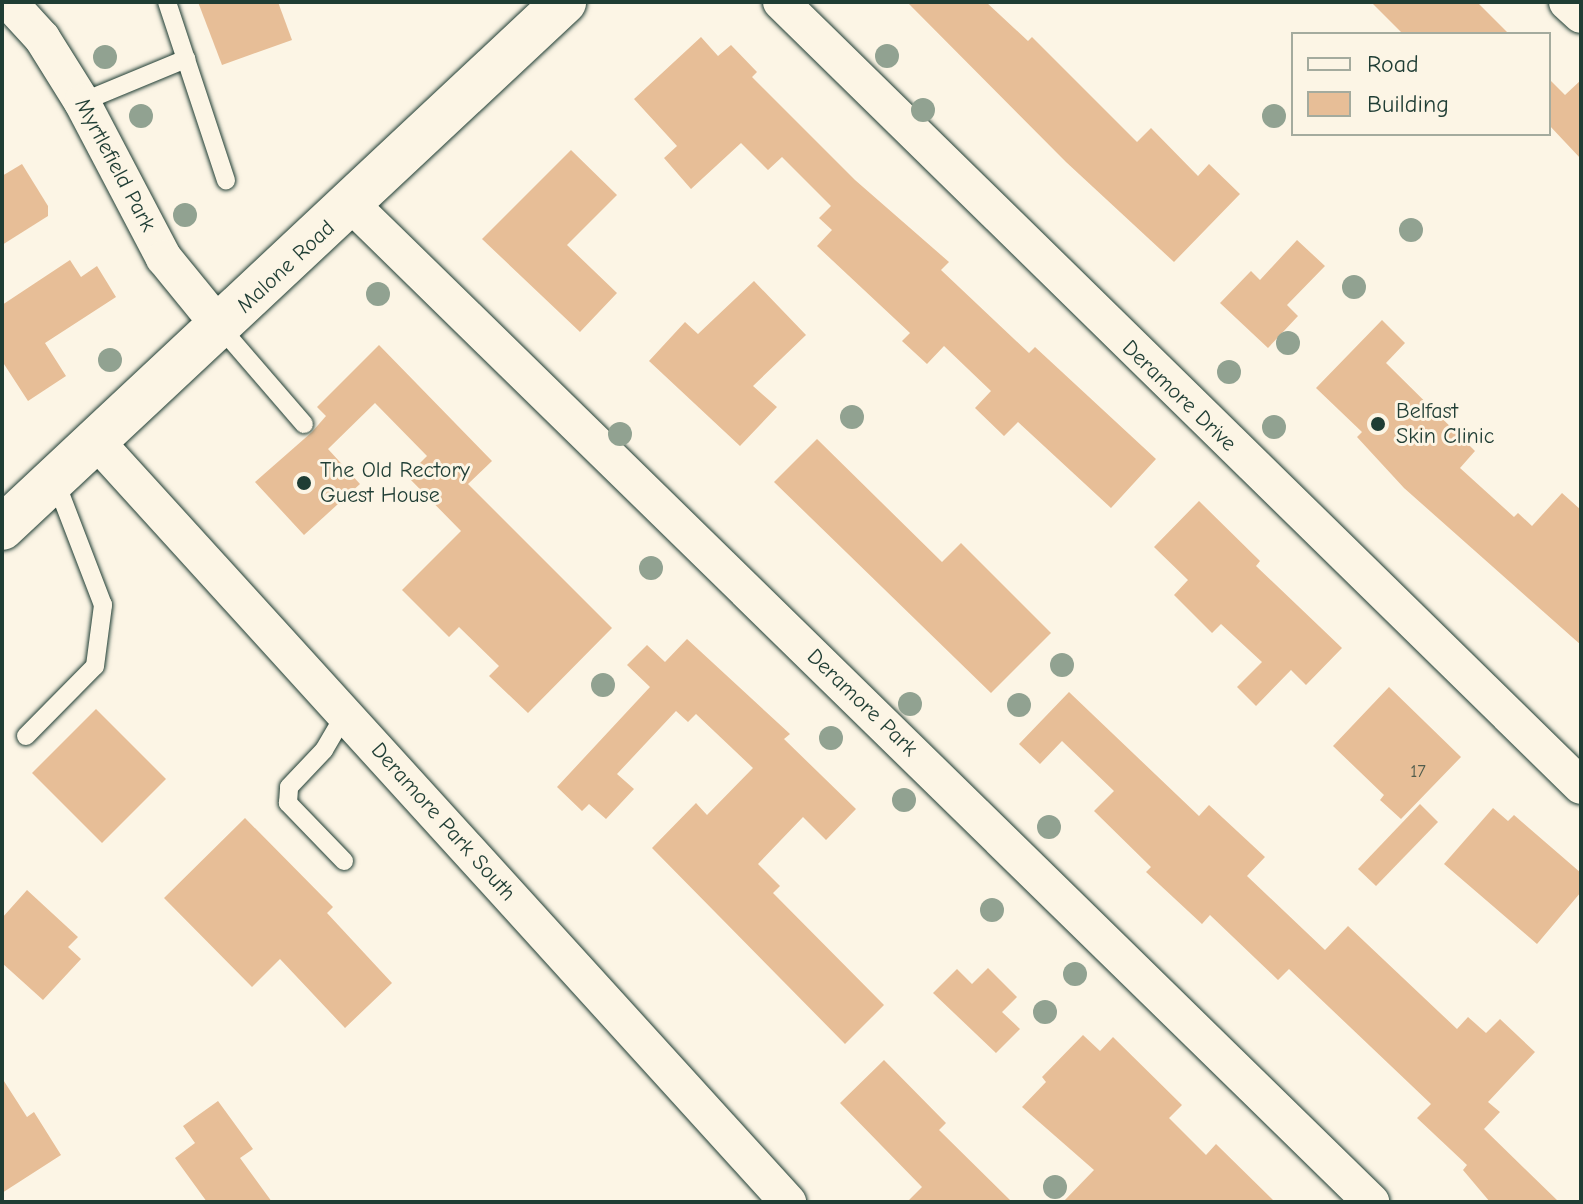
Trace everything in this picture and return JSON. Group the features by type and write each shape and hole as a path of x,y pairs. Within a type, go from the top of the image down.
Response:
{"main road":[{"name":"Malone Road","path":"2,528 221,328 564,2"}],"street":[{"name":"Myrtlefield Park","path":"9,2 42,38 82,102 164,258 221,328"},
{"name":"Deramore Drive","path":"781,2 1581,786"},
{"path":"1567,2 1581,15"},
{"name":"Deramore Park","path":"352,205 1371,1202"},
{"name":"Deramore Park South","path":"96,441 788,1202"}],"lane":[{"path":"167,2 226,180"},
{"path":"82,102 186,59"},
{"path":"221,328 304,424"},
{"path":"26,736 95,666 103,605 55,480"},
{"path":"344,861 288,803 289,787 324,750 345,714"}],"building":[{"path":"198,2 278,2 292,40 222,65"},
{"path":"907,2 986,2 1028,41 1032,37 1137,142 1151,128 1198,176 1209,164 1240,194 1174,262 1066,162"},
{"path":"1371,2 1477,2 1507,32 1401,32"},
{"path":"701,37 718,56 731,45 757,72 752,77 855,180 949,262 941,270 1029,353 1035,347 1156,459 1111,508 1018,422 1004,436 975,408 991,391 944,346 927,364 902,341 910,333 817,246 832,230 819,218 831,206 782,157 768,170 741,143 691,189 664,158 677,146 634,99"},
{"path":"1581,80 1581,159 1551,127 1551,81 1565,95"},
{"path":"571,150 617,195 567,245 617,293 580,332 482,239"},
{"path":"22,164 48,206 48,216 2,245 2,176"},
{"path":"1297,240 1325,266 1287,305 1298,316 1268,348 1220,303 1251,271 1260,280"},
{"path":"70,260 81,277 97,266 116,297 45,343 66,376 28,401 2,361 2,305"},
{"path":"754,281 806,335 753,386 777,407 740,446 649,361 685,322 698,334"},
{"path":"1382,320 1405,343 1386,363 1475,451 1460,468 1514,517 1518,513 1532,526 1562,493 1581,510 1581,645 1404,488 1357,437 1362,432 1316,388"},
{"path":"379,345 492,461 468,484 612,628 528,713 489,676 499,666 459,627 449,637 402,590 461,531 407,476 427,456 375,403 328,449 360,484 304,535 255,482 312,432 326,416 317,407"},
{"path":"817,439 942,562 961,543 1051,633 991,693 774,482"},
{"path":"1199,501 1260,561 1256,566 1342,648 1306,685 1291,670 1256,706 1237,687 1262,662 1221,624 1212,633 1174,595 1188,580 1154,547"},
{"path":"687,639 790,734 784,739 856,809 826,840 803,817 758,864 780,886 773,893 884,1005 845,1044 652,848 696,803 707,815 753,768 696,714 688,722 676,711 617,774 634,789 606,819 589,804 582,811 557,787 650,687 627,665 647,645 665,662"},
{"path":"1389,687 1461,757 1401,819 1380,800 1384,795 1333,746"},
{"path":"1069,692 1199,816 1209,805 1265,857 1247,876 1325,950 1348,926 1457,1029 1468,1017 1486,1033 1500,1019 1535,1052 1488,1102 1500,1112 1484,1129 1559,1202 1490,1202 1463,1170 1467,1165 1417,1118 1431,1104 1289,969 1278,980 1210,915 1202,924 1146,872 1151,867 1094,811 1114,791 1062,741 1040,764 1019,744"},
{"path":"96,709 166,779 102,843 32,773"},
{"path":"1420,804 1438,822 1376,886 1358,869"},
{"path":"1493,808 1508,821 1514,815 1581,873 1581,892 1537,944 1444,864"},
{"path":"245,818 333,907 327,913 392,983 345,1028 280,959 252,987 164,898"},
{"path":"27,890 78,937 68,947 81,959 43,1000 2,963 2,918"},
{"path":"988,968 1017,997 1002,1012 1020,1029 996,1053 933,993 957,969 972,984"},
{"path":"1083,1035 1100,1051 1113,1037 1182,1105 1169,1118 1206,1155 1216,1144 1275,1202 1063,1202 1094,1170 1022,1107 1046,1082 1042,1077"},
{"path":"884,1060 946,1123 939,1130 1012,1202 907,1202 922,1187 840,1103"},
{"path":"2,1078 27,1117 34,1112 61,1155 2,1193"},
{"path":"218,1101 253,1149 240,1158 272,1202 207,1202 175,1158 195,1143 183,1126"}],"place":[{"name":"Belfast Skin Clinic","path":"1378,424"},
{"name":"The Old Rectory Guest House","path":"304,483"}]}
